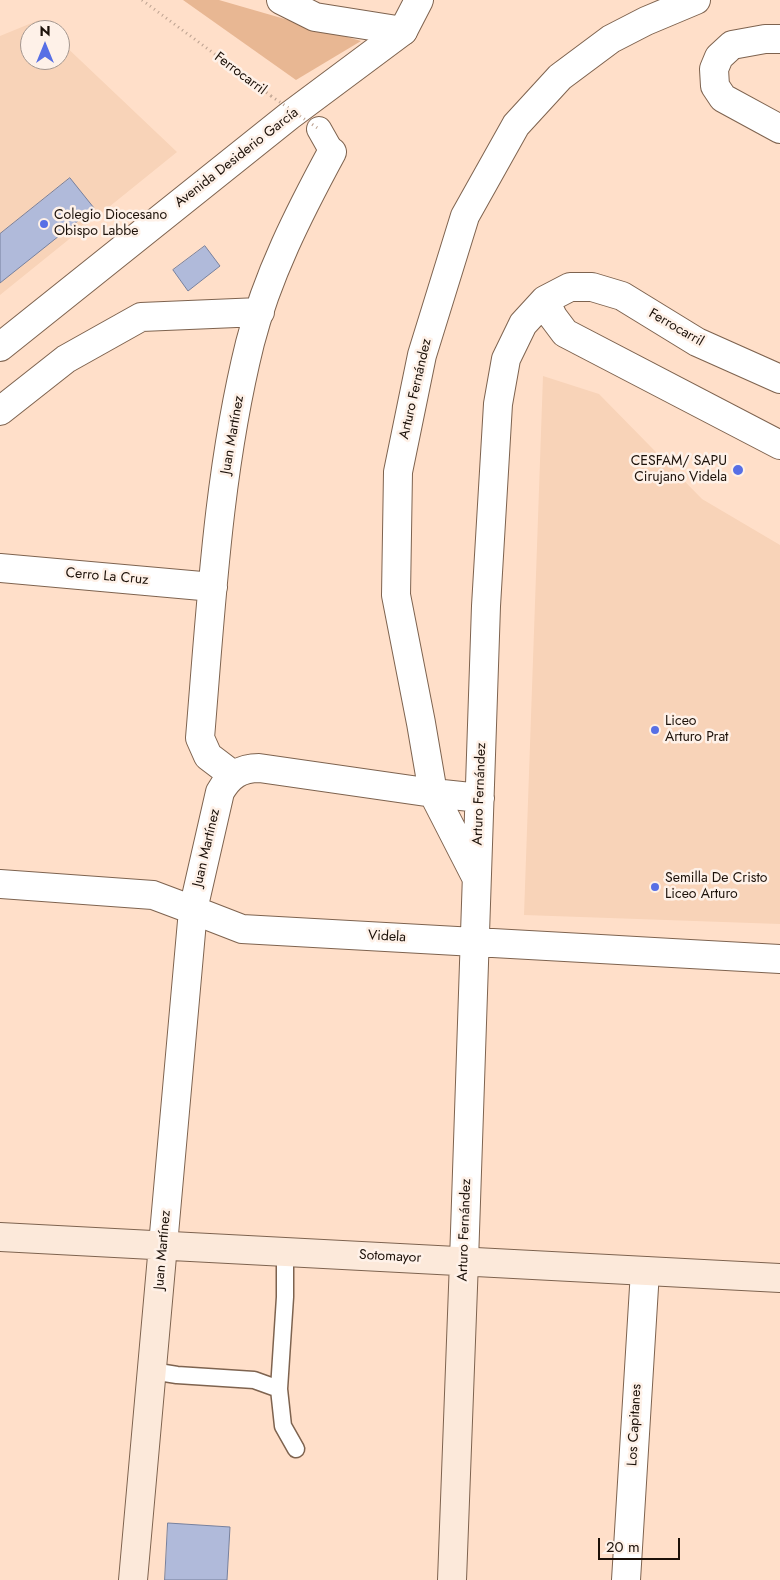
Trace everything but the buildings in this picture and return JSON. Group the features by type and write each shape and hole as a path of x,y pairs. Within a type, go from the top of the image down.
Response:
{"main road":[{"name":"Sotomayor","path":"0,1237 780,1278"},
{"name":"Juan Martínez","path":"133,1580 163,1246"},
{"name":"Arturo Fernández","path":"452,1580 464,1261"}],"street":[{"path":"281,0 403,31"},
{"name":"Avenida Desiderio García","path":"0,347 289,116 403,31 420,0"},
{"name":"Arturo Fernández","path":"478,880 433,793 396,595 398,472 422,355 465,216 516,125 560,77 611,39 646,21 696,0"},
{"path":"780,39 765,39 732,45 719,57 714,69 715,86 723,98 780,130"},
{"name":"Juan Martínez","path":"163,1246 193,910 220,792 233,775 208,756 200,738 213,587 227,467 250,343 284,247 306,199 326,141"},
{"name":"Arturo Fernández","path":"464,1261 486,606 498,404 506,359 523,324 545,300 570,287"},
{"name":"Ferrocarril","path":"570,287 592,287 622,296 698,342 780,379"},
{"path":"545,300 565,333 780,445"},
{"path":"0,411 66,359 141,316 260,312"},
{"name":"Cerro La Cruz","path":"0,568 213,587"},
{"path":"233,775 241,770 259,768 480,798"},
{"name":"Videla","path":"0,884 153,895 242,929 780,959"},
{"name":"Los Capitanes","path":"626,1580 644,1271"}],"lane":[{"path":"285,1252 285,1297 279,1390 283,1426 296,1449"},
{"path":"152,1371 178,1375 254,1380 279,1390"}],"path":[{"name":"Ferrocarril","path":"142,0 271,96 326,141"}],"shaded area":[{"path":"183,0 219,0 361,41 296,80"},
{"name":"Colegio Diocesano Obispo Labbe","path":"20,28 20,70 70,70 70,50 177,152 0,295 0,36"},
{"name":"Liceo Arturo Prat","path":"543,376 599,394 702,499 780,545 780,924 524,915"}],"place":[{"name":"Colegio Diocesano Obispo Labbe","path":"44,224"},
{"name":"CESFAM/ SAPU Cirujano Videla","path":"738,470"},
{"name":"Liceo Arturo Prat","path":"655,730"},
{"name":"Semilla De Cristo Liceo Arturo","path":"655,887"}]}
